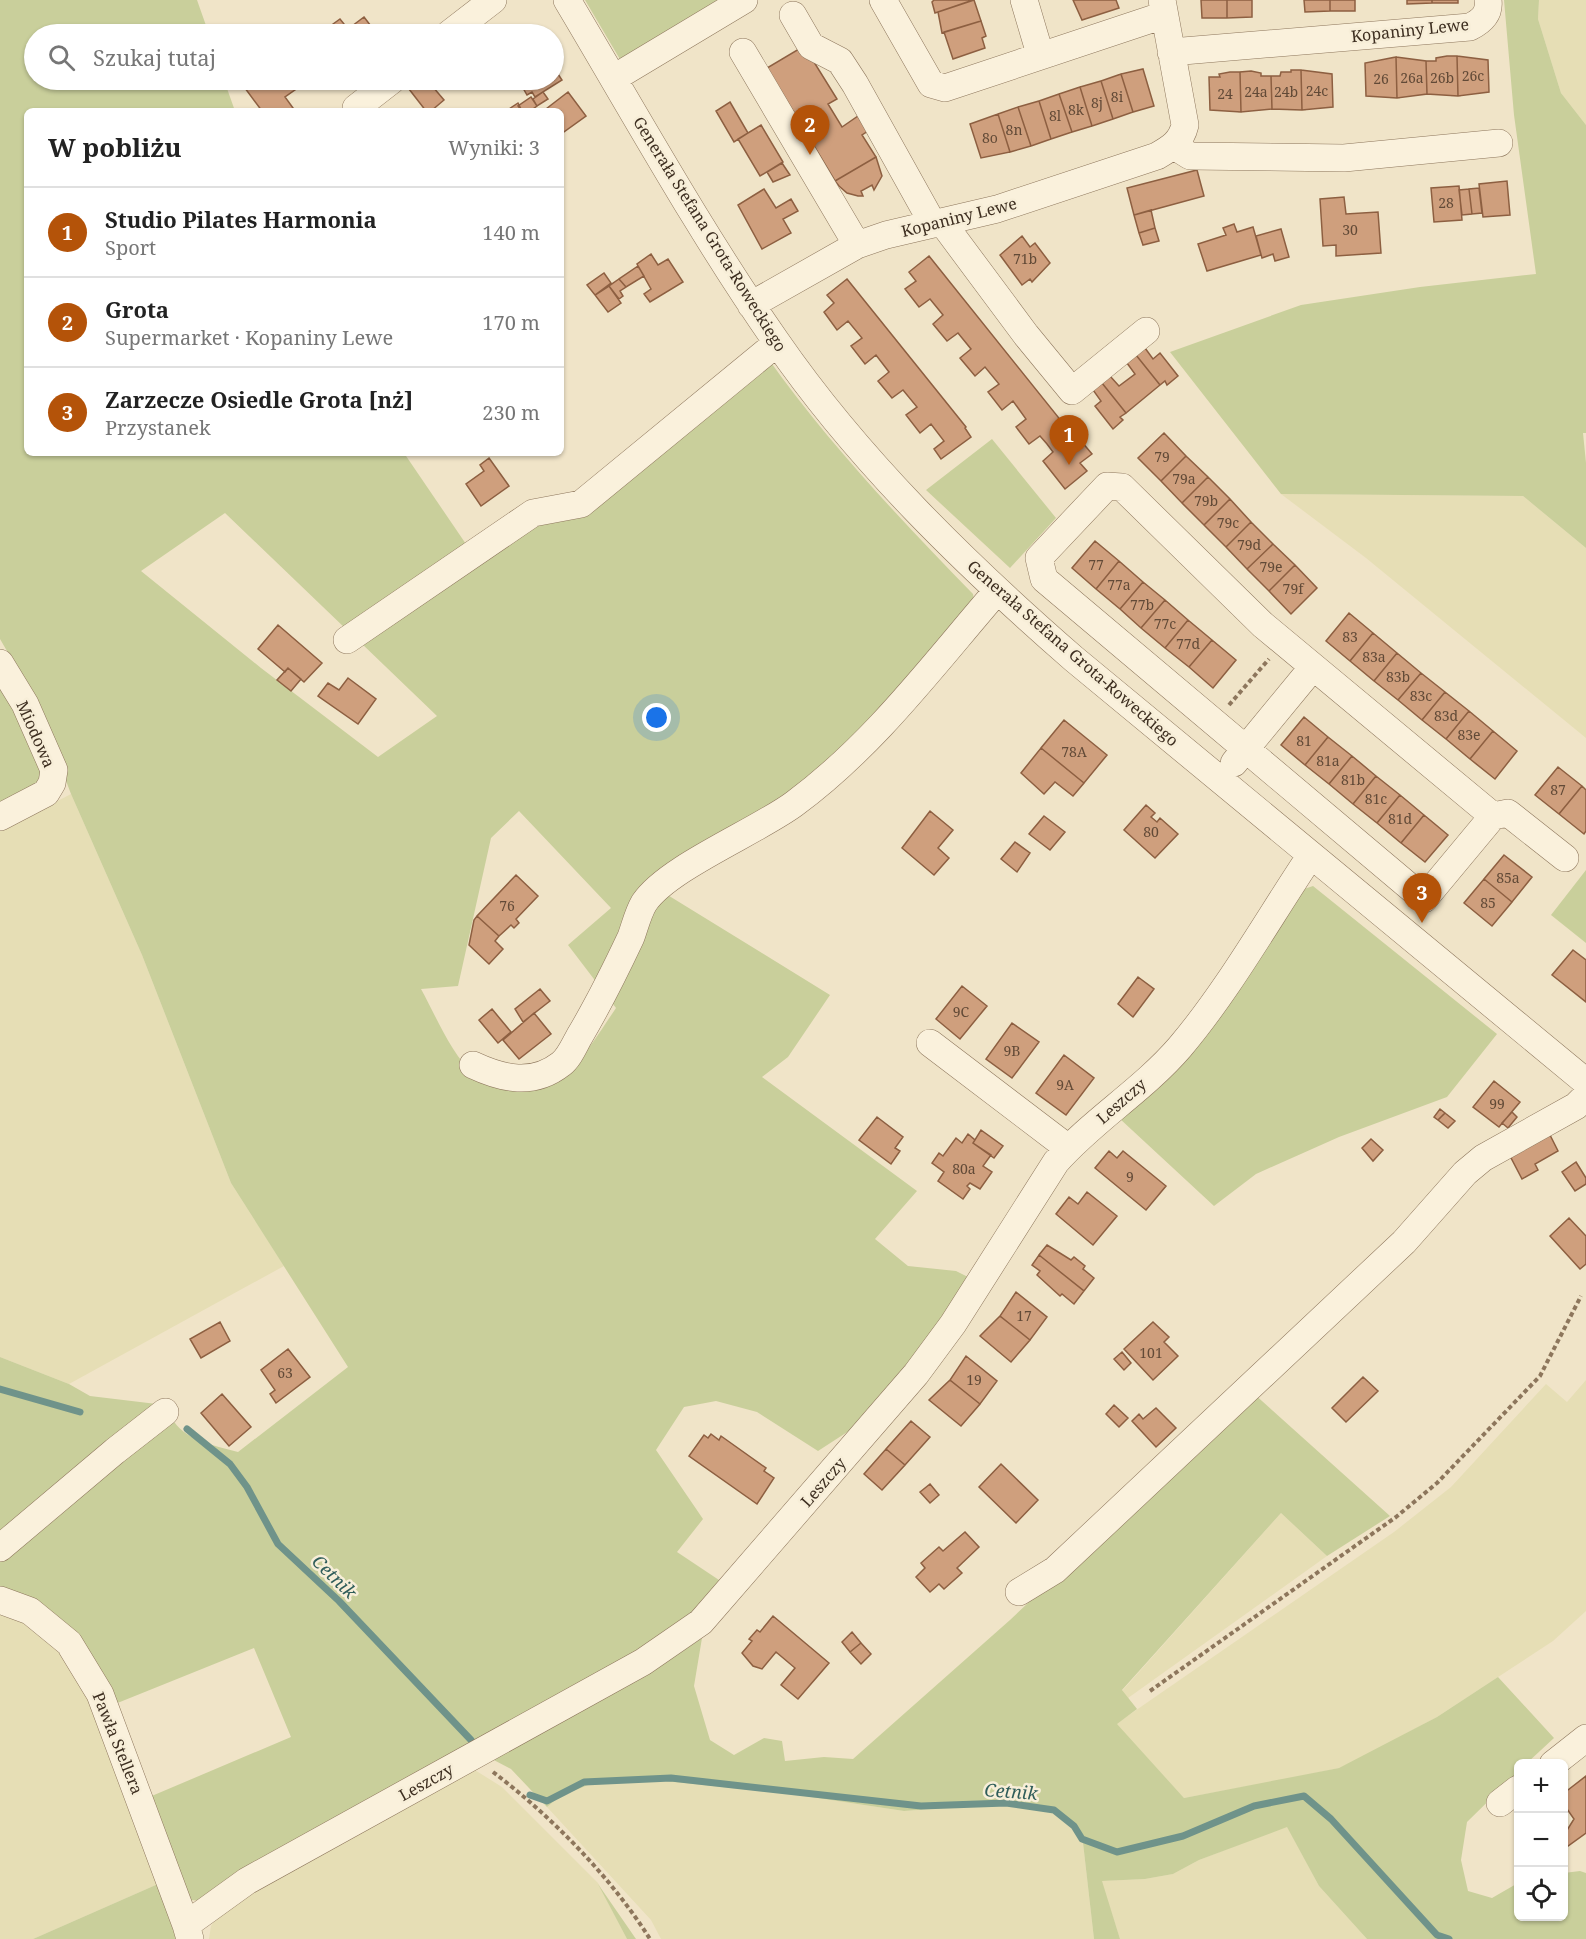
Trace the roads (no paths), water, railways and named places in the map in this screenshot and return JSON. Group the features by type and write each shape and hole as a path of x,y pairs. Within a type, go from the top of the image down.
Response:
{"street":[{"path":"462,24 493,0"},
{"name":"Generała Stefana Grota-Roweckiego","path":"567,0 751,305 777,343 831,412 881,470 997,591 1220,780 1586,1082"},
{"path":"614,78 744,0"},
{"path":"883,0 931,84 945,88 1163,8 1185,125 1183,135 1174,146 1190,156 1344,158 1499,143"},
{"path":"1024,0 1040,54"},
{"name":"Kopaniny Lewe","path":"1172,52 1470,27 1482,21 1489,9 1488,0"},
{"path":"793,15 811,45 840,61 937,223 1072,391 1146,331"},
{"path":"743,52 857,245"},
{"path":"356,108 379,90"},
{"name":"Kopaniny Lewe","path":"751,305 857,245 1008,206 1157,156 1174,146"},
{"path":"347,640 533,513 581,504 777,343"},
{"path":"1492,816 1283,642 1122,487 1107,486 1040,558 1044,579 1424,899 1492,816 1508,813 1565,858"},
{"path":"473,1065 491,1073 520,1080 542,1076 563,1063 596,1008 644,903 676,874 742,837 794,804 849,758 906,700 997,591"},
{"name":"Miodowa","path":"0,663 25,704 54,770 52,783 46,793 0,817"},
{"path":"1220,780 1313,667"},
{"name":"Leszczy","path":"188,1932 247,1881 643,1662 701,1622 916,1374 953,1324 1042,1182 1068,1148 1178,1049 1202,1019 1311,855"},
{"path":"930,1043 1068,1148"},
{"path":"1019,1593 1055,1570 1329,1313 1404,1242 1465,1173 1483,1158 1576,1106 1586,1096"},
{"path":"0,1548 115,1450 165,1412"},
{"name":"Pawła Stellera","path":"0,1600 30,1611 69,1643 100,1694 188,1932"},
{"path":"1559,1759 1586,1738"}],"waterway":[{"name":"Cetnik","path":"0,1389 80,1412"},
{"name":"Cetnik","path":"187,1429 230,1464 247,1487 278,1544 339,1601 471,1740"},
{"name":"Cetnik","path":"530,1795 547,1801 584,1782 671,1778 921,1806 1006,1803 1054,1810 1074,1826 1082,1839 1117,1852 1183,1836 1254,1806 1304,1796 1331,1819 1437,1935 1449,1939"}],"place":[{"name":"Grota","path":"810,155"},
{"name":"Studio Pilates Harmonia","path":"1069,465"},
{"name":"Zarzecze Osiedle Grota [nż]","path":"1422,923"}]}
